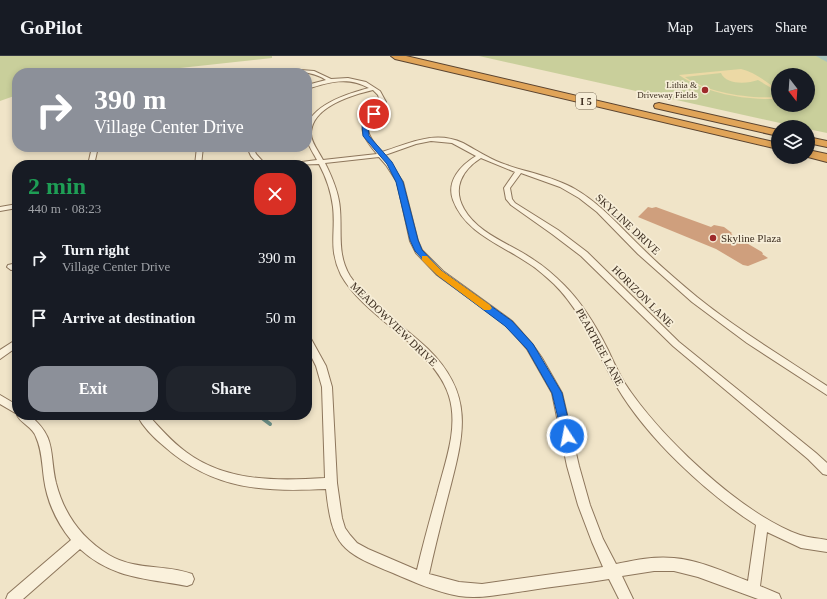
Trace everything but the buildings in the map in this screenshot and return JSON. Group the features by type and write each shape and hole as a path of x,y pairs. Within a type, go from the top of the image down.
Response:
{"highway":[{"name":"I 5","path":"395,56 771,144"},
{"path":"438,56 460,61"},
{"path":"648,104 771,131"},
{"path":"815,141 827,144"},
{"path":"815,155 827,158"}],"street":[{"path":"312,72 320,74 329,80"},
{"path":"312,85 329,80 354,80 374,88 382,96 383,102 365,125 365,132 369,141 389,164 400,182 414,240 419,251 440,273 508,323 530,347 543,367 557,393 573,466 584,505 611,572 626,599"},
{"name":"MEADOWVIEW DRIVE","path":"312,119 320,111 344,97 374,88"},
{"name":"SKYLINE DRIVE","path":"312,163 381,154 393,151 414,142 434,138 461,144 480,156 505,167 560,184 583,197 602,213 657,266 702,305 758,346 827,391"},
{"name":"MEADOWVIEW DRIVE","path":"312,144 330,180 335,197 335,246 338,259 345,274 361,295 433,360 449,384 458,411 458,431 454,451 421,578"},
{"path":"252,152 258,160"},
{"name":"PEARTREE LANE","path":"480,156 465,166 458,176 455,199 462,211 484,233 531,261 554,279 566,292 591,326 620,385 633,404 670,447 691,466 762,523 801,542 827,546"},
{"name":"HORIZON LANE","path":"519,171 507,188 509,199 513,204 555,232 584,254 676,344 827,470"},
{"path":"0,209 12,207"},
{"path":"0,355 12,346"},
{"path":"312,348 322,366 327,386 331,483 337,524 344,539 355,550 421,578 449,587 479,590 611,572 647,564 669,564 687,567 774,599"},
{"path":"0,398 12,406"},
{"path":"28,420 38,429 47,457 50,482 60,515 80,541 95,555 137,572 186,579"},
{"path":"146,420 156,434 177,453 204,470 223,477 245,483 266,485 285,486 331,483"},
{"path":"753,590 762,523"},
{"path":"13,599 80,541"}],"green space":[{"path":"0,56 272,56 272,58 180,68 12,68 12,97 0,101"},
{"name":"Lithia & Driveway Fields","path":"479,56 827,56 827,133 815,130 815,120 771,121"}],"sand":[{"path":"741,69 751,72 771,85 771,88 758,80 743,83 732,82 727,80 721,73 685,77 694,83 717,91 742,96 771,97 771,99 740,97 714,91 690,82 679,75"}],"waterway":[{"path":"820,56 827,59"},
{"path":"265,420 270,424"}],"slow traffic":[{"path":"425,258 431,266 487,308"}],"place":[{"name":"Lithia & Driveway Fields","path":"705,90"},
{"name":"Skyline Plaza","path":"713,238"}],"route":[{"path":"374,114 365,125 364,128 366,136 396,173 400,182 414,240 419,251 431,266 508,323 530,347 557,393 567,436"}]}
